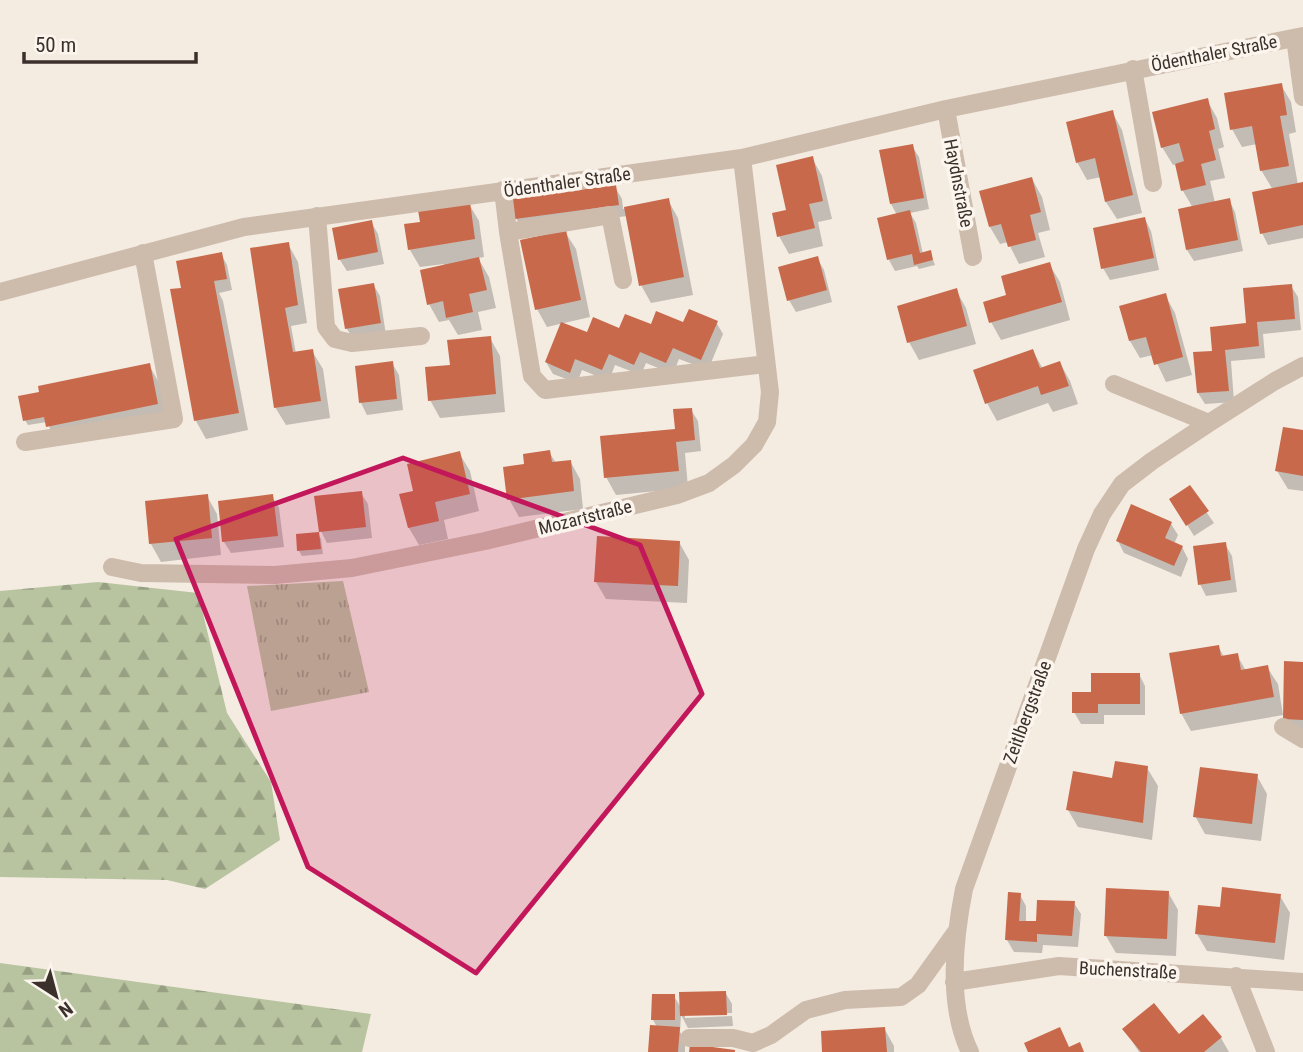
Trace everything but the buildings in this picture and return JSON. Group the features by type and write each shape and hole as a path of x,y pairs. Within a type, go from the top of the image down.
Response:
{"street":[{"name":"Ödenthaler Straße","path":"0,292 244,228 742,158 946,109 1299,37 1303,97"},
{"name":"Ödenthaler Straße","path":"1133,69 1153,183"},
{"name":"Haydnstraße","path":"946,109 973,257"},
{"name":"Mozartstraße","path":"112,567 141,573 275,575 352,568 485,541 677,495 709,483 734,465 754,445 767,422 769,393 742,158"},
{"path":"503,190 532,376 545,390 766,364"},
{"path":"508,232 610,215 623,280"},
{"path":"317,216 326,327 335,339 352,343 421,336"},
{"path":"25,442 174,419 144,253"},
{"name":"Zeitlbergstraße","path":"970,1052 964,1039 954,982 956,932 964,889 1086,549 1102,513 1122,484 1153,461 1275,381 1303,366"},
{"path":"1114,384 1209,423"},
{"path":"1283,727 1303,739"},
{"path":"688,1038 733,1038 753,1043 771,1035 806,1010 845,1000 901,997 918,985 956,932"},
{"name":"Buchenstraße","path":"954,982 1059,966 1303,982"},
{"path":"1236,976 1266,1052"}],"highlighted area":[{"path":"403,458 640,545 702,694 476,973 308,867 176,539"}],"green space":[{"path":"343,581 369,692 271,711 247,586"},
{"path":"98,582 198,593 227,713 271,782 280,840 205,889 167,880 0,877 0,591"},
{"path":"0,963 371,1014 362,1052 0,1052"}]}
